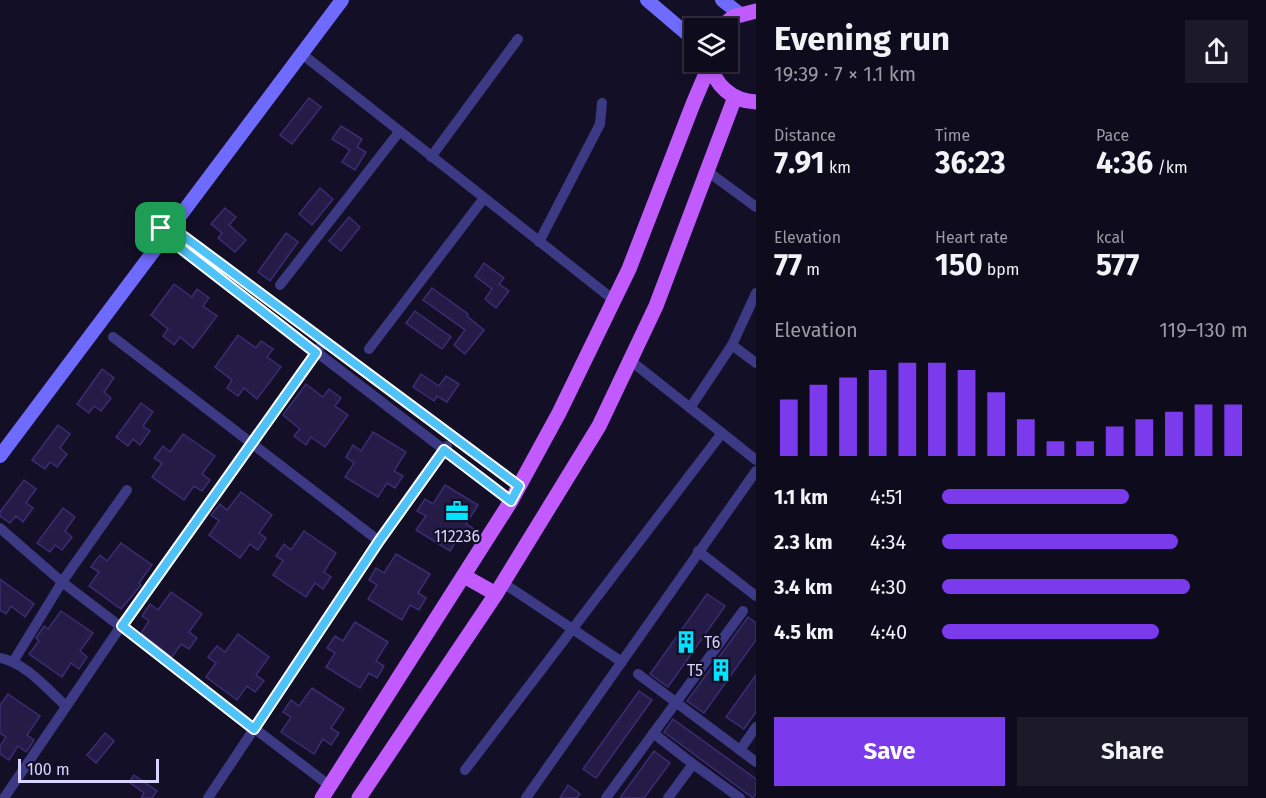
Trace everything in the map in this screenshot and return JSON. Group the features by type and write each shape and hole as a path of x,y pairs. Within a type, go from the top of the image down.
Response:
{"main road":[{"path":"733,18 756,11"},
{"path":"326,792 511,501 559,412 630,269 706,72"},
{"path":"713,72 718,84 735,97 756,102"},
{"path":"359,798 499,589 599,426 656,306 735,97"},
{"path":"464,576 499,589"}],"street":[{"path":"0,456 332,0"},
{"path":"0,442 166,231 342,0"},
{"path":"647,0 684,29"},
{"path":"722,0 740,14"},
{"path":"431,157 518,39"},
{"path":"302,54 615,301"},
{"path":"539,242 600,124 602,103"},
{"path":"280,285 399,132"},
{"path":"707,171 756,207"},
{"path":"369,349 483,198"},
{"path":"166,231 324,342 519,486"},
{"path":"166,231 316,353 511,501"},
{"path":"690,408 732,345 756,293"},
{"path":"113,337 379,541"},
{"path":"4,798 66,705 250,443 324,342"},
{"path":"732,345 756,363"},
{"path":"630,361 756,460"},
{"path":"465,770 722,433"},
{"path":"208,798 379,541 453,438"},
{"path":"525,798 756,471"},
{"path":"13,662 62,582 127,490"},
{"path":"0,528 62,582 254,729 326,792"},
{"path":"698,551 756,596"},
{"path":"499,589 573,630 622,662"},
{"path":"606,798 742,611"},
{"path":"0,658 20,665 66,705"},
{"path":"638,674 756,762"},
{"path":"740,750 756,727"},
{"path":"653,733 736,797"},
{"path":"668,798 693,764"}],"building":[{"path":"309,98 321,107 292,144 280,135"},
{"path":"341,126 362,139 357,147 366,152 355,170 342,162 350,150 332,139"},
{"path":"320,188 333,199 312,225 299,214"},
{"path":"225,208 236,217 229,225 246,240 235,252 218,238 222,233 211,224"},
{"path":"349,217 360,227 341,251 329,241"},
{"path":"286,233 298,242 270,281 258,272"},
{"path":"484,263 504,278 499,284 509,291 496,308 485,299 492,289 475,276"},
{"path":"174,284 192,297 197,289 209,298 203,306 217,316 193,348 180,337 174,345 163,336 168,329 151,315"},
{"path":"432,288 468,314 467,316 484,330 465,354 454,345 465,330 423,300"},
{"path":"415,311 451,337 442,349 406,323"},
{"path":"238,335 256,348 261,341 273,349 267,357 281,367 257,399 244,388 238,396 227,388 232,380 215,367"},
{"path":"102,369 114,378 104,392 111,398 101,411 94,406 89,413 77,404"},
{"path":"421,374 439,386 446,376 459,384 447,402 437,396 434,401 413,387"},
{"path":"306,384 323,397 329,389 341,398 335,406 348,415 325,447 311,437 306,445 294,436 300,429 283,415"},
{"path":"141,403 153,412 143,426 150,431 140,445 133,439 128,446 116,437"},
{"path":"58,425 70,434 60,448 67,454 57,467 50,462 45,469 32,460"},
{"path":"373,432 406,452 394,471 403,476 395,488 387,483 378,497 345,477 354,463 346,457 353,445 361,451"},
{"path":"183,434 215,456 202,474 210,480 202,491 194,486 184,500 152,477 162,463 154,458 163,446 170,452"},
{"path":"24,480 36,489 26,503 33,508 23,522 16,516 10,523 0,516 0,512"},
{"path":"445,485 478,505 466,524 474,529 467,541 459,536 450,551 416,530 426,516 417,511 425,499 433,504"},
{"path":"241,492 272,515 259,533 266,538 258,550 250,544 240,558 209,535 219,521 211,515 220,504 227,510"},
{"path":"63,508 75,517 65,531 72,537 62,550 55,545 50,552 37,543"},
{"path":"304,531 336,553 324,572 331,577 323,589 315,583 306,597 273,575 283,561 276,556 284,544 291,550"},
{"path":"121,543 152,565 139,583 141,585 121,609 89,586 99,572 91,567 100,555 107,561"},
{"path":"396,554 430,574 418,593 426,598 419,610 410,605 402,620 368,599 377,585 369,580 376,568 384,573"},
{"path":"0,579 34,604 25,617 11,606 6,614 0,610"},
{"path":"171,592 202,614 189,632 197,638 189,649 181,644 172,657 141,633 149,621 142,616 150,604 158,610"},
{"name":"T6","path":"707,594 725,606 668,687 650,674"},
{"path":"61,611 93,633 80,651 87,657 79,669 71,663 62,677 29,654 39,641 36,638 44,626 48,629"},
{"name":"T5","path":"748,617 756,623 756,640 704,713 687,701"},
{"path":"355,622 388,642 376,661 384,666 377,678 369,673 360,688 326,667 335,653 327,648 335,636 343,641"},
{"path":"238,634 269,657 256,675 264,681 255,692 247,686 237,700 206,677 216,663 208,657 217,646 225,652"},
{"path":"756,675 756,712 744,729 726,717"},
{"path":"312,688 344,709 331,728 339,733 331,745 323,739 314,754 281,732 291,717 283,712 291,700 299,706"},
{"path":"639,691 652,700 596,778 583,769"},
{"path":"8,694 40,716 27,735 34,740 29,748 26,752 18,746 9,760 0,754 0,746 6,737 0,733 0,705"},
{"path":"673,719 756,779 756,794 753,798 664,732"},
{"path":"105,733 114,741 96,763 87,755"},
{"path":"654,751 670,763 644,798 620,798"},
{"path":"134,775 157,791 152,798 141,798 144,793 129,782"},
{"path":"568,785 580,794 577,798 560,798"}],"place":[{"name":"112236","path":"457,511"},
{"name":"T6","path":"686,642"},
{"name":"T5","path":"721,670"}],"route":[{"path":"171,227 519,486 511,501 444,450 379,541 254,729 122,626 316,353 165,236 161,228 171,227"}]}
